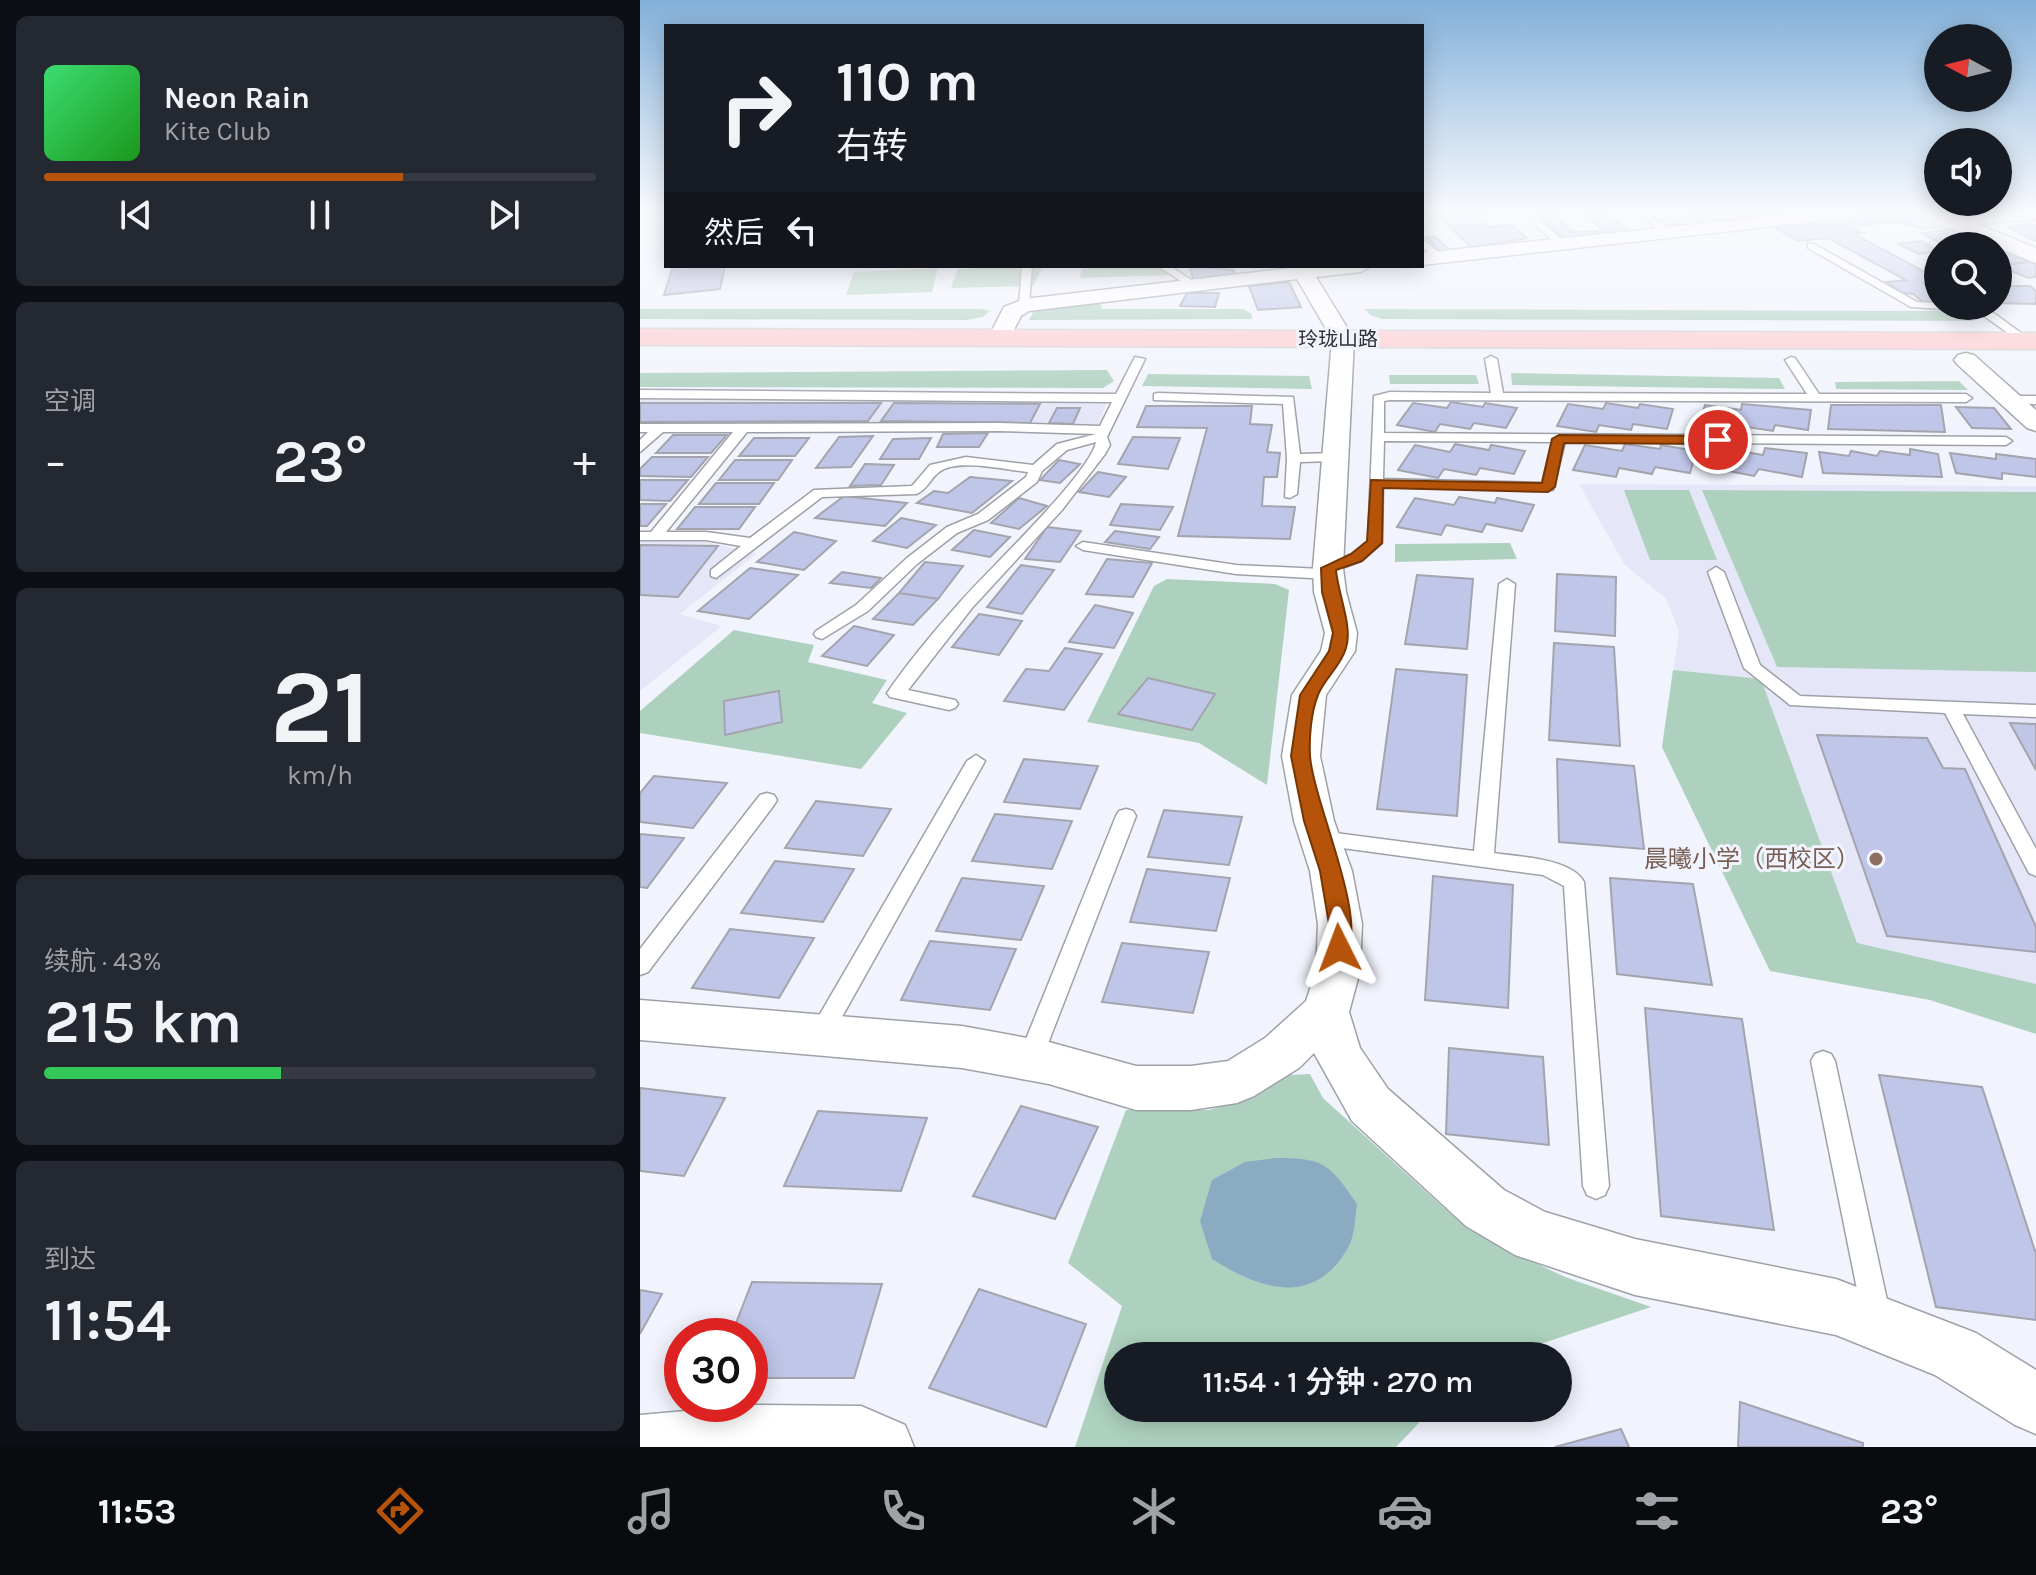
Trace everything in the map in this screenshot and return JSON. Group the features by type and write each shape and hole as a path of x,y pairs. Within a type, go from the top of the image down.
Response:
{"main road":[{"name":"玲珑山路","path":"640,337 999,338 1342,349 2033,348"},
{"name":"玲珑山路","path":"640,358 1139,359 1342,349 1491,359 1966,360 2033,348"}],"street":[{"path":"999,338 1012,312 1024,305 1235,281"},
{"path":"640,1020 962,1047 1030,1059 1136,1088 1191,1088 1237,1081 1282,1053 1326,1012 1338,971 1340,924 1331,871 1301,756 1309,695 1338,651 1341,633 1330,592 1314,458 1342,349 1307,281"},
{"path":"1966,360 2036,423"},
{"path":"1326,1012 1339,1056 1370,1105 1485,1208 1534,1236 1635,1267 1836,1307 1955,1354 2036,1404"},
{"path":"658,1446 754,1436 861,1437 883,1447"}],"lane":[{"path":"1024,305 1026,281"},
{"path":"1187,281 1194,285"},
{"path":"1872,281 1915,305 1980,308 2033,348"},
{"path":"949,704 896,693 966,605 1057,507 1098,454 1103,445 1102,434 1139,359"},
{"path":"1491,359 1498,396"},
{"path":"1791,360 1815,397"},
{"path":"640,394 1120,398"},
{"path":"1083,546 1234,571 1280,575 1329,571 1356,558 1375,543 1378,399 1390,396 1966,398"},
{"path":"1158,397 1289,400 1314,458 1290,494"},
{"path":"2008,400 2036,400"},
{"path":"640,428 1102,434"},
{"path":"640,448 659,428"},
{"path":"648,536 743,428"},
{"path":"822,634 862,608 912,561 952,530 983,517 1032,479 1036,469 1062,447 1102,434"},
{"path":"1377,437 2006,441"},
{"path":"1376,483 1548,487 1559,439"},
{"path":"716,573 819,493 916,490 935,468 966,461 1036,469"},
{"path":"648,536 706,536 753,543"},
{"path":"1716,572 1753,668 1796,701 2036,711"},
{"path":"1483,859 1507,584"},
{"path":"1951,707 2036,868"},
{"path":"820,1035 976,761"},
{"path":"640,966 767,800"},
{"path":"1030,1059 1126,816"},
{"path":"1320,838 1547,868 1574,882 1596,1186"},
{"path":"1823,1061 1878,1324"}],"shaded area":[{"path":"640,397 1107,402 1098,425 640,423"},
{"name":"晨曦小学（西校区）","path":"1579,484 2036,486 2036,1034 1930,1000 1770,971 1662,747 1679,631 1666,599 1624,564"},
{"path":"640,541 705,542 757,553 680,614 722,626 640,691"}],"green space":[{"path":"851,281 935,281 932,292 846,295"},
{"path":"954,281 1036,281 1033,286 951,288"},
{"path":"1101,303 1102,309 1243,309 1252,314 1252,319 1029,320 1033,312"},
{"path":"640,309 990,311 983,317 967,320 640,319"},
{"path":"1365,309 1924,311 1924,320 1974,321 1382,319 1370,315"},
{"path":"1107,370 1114,381 1103,388 640,387 640,373"},
{"path":"1511,373 1779,378 1785,389 1512,385"},
{"path":"1148,374 1309,376 1312,389 1142,386"},
{"path":"1389,375 1476,375 1479,384 1390,384"},
{"path":"1959,381 1968,390 1836,389 1835,382"},
{"path":"1624,490 1689,490 1717,560 1650,560"},
{"path":"1702,490 2036,492 2036,672 1777,667"},
{"path":"1510,543 1517,559 1395,562 1395,544"},
{"path":"1167,579 1275,584 1289,590 1267,785 1199,743 1087,722 1154,586"},
{"path":"734,630 814,645 808,662 887,680 872,703 907,713 861,769 640,733 640,711"},
{"path":"1673,670 1761,679 1857,943 2036,984 2036,1034 1930,1000 1770,971 1662,747"},
{"path":"1310,1074 1323,1098 1454,1217 1506,1249 1565,1277 1651,1307 1547,1342 1110,1342 1122,1306 1068,1263 1126,1110 1209,1110 1256,1096 1289,1075"},
{"path":"1104,1360 1104,1422 1420,1422 1396,1447 1075,1447"}],"water":[{"path":"1275,1158 1305,1159 1324,1166 1332,1171 1357,1204 1349,1246 1335,1266 1320,1279 1304,1286 1268,1285 1249,1279 1212,1259 1200,1221 1212,1180 1245,1162"}],"building":[{"path":"668,281 722,281 720,289 664,295"},
{"path":"1924,281 1924,302 1913,294 1902,293 1887,282"},
{"path":"1289,282 1301,307 1258,310 1249,286"},
{"path":"2012,286 2030,286 2036,291 2036,304 2012,303"},
{"path":"1187,293 1219,293 1215,307 1180,306"},
{"path":"1451,402 1517,408 1506,428 1474,423 1470,429 1440,424 1435,432 1397,425 1413,403 1447,408"},
{"path":"640,403 881,403 868,421 640,422"},
{"path":"894,403 1040,404 1030,423 881,421"},
{"path":"1606,403 1673,409 1667,429 1633,424 1631,430 1599,425 1596,432 1557,426 1568,404 1603,409"},
{"path":"1742,404 1811,410 1808,430 1775,425 1773,431 1741,426 1739,433 1698,427 1705,405 1741,410"},
{"path":"1831,405 1941,405 1945,432 1828,429"},
{"path":"1146,406 1252,406 1250,424 1272,425 1267,452 1280,453 1277,477 1264,477 1262,506 1295,507 1290,539 1178,536 1207,428 1137,427"},
{"path":"1956,407 1994,408 2011,429 1972,428"},
{"path":"1057,408 1080,408 1073,424 1049,423"},
{"path":"988,433 979,447 937,447 943,434"},
{"path":"673,435 727,435 711,453 656,453"},
{"path":"873,436 851,467 816,468 839,437"},
{"path":"1133,437 1180,438 1168,469 1118,464"},
{"path":"754,438 809,438 795,456 739,456"},
{"path":"931,438 919,459 880,459 893,439"},
{"path":"1455,444 1489,450 1491,445 1525,451 1514,474 1480,468 1476,475 1444,469 1438,478 1398,470 1415,445 1450,452"},
{"path":"1625,444 1660,449 1661,445 1696,451 1690,473 1655,467 1652,474 1619,468 1616,477 1573,470 1585,445 1622,451"},
{"path":"1723,448 1763,455 1765,448 1807,453 1802,477 1759,469 1754,476 1713,468"},
{"path":"1910,449 1938,454 1942,477 1823,473 1819,452 1849,456 1851,451 1877,456 1880,451 1910,455"},
{"path":"1950,453 1996,459 1996,454 2036,459 2036,477 2002,473 2002,479 1956,473"},
{"path":"652,457 708,457 691,477 640,476 640,469"},
{"path":"735,460 792,460 778,480 719,480"},
{"path":"1059,460 1080,464 1060,483 1040,480"},
{"path":"865,464 894,465 881,485 850,486"},
{"path":"1098,472 1126,477 1109,497 1079,492"},
{"path":"970,477 1012,481 972,513 917,503 934,491 948,493"},
{"path":"640,480 688,480 670,501 640,500"},
{"path":"716,483 774,483 759,504 699,504"},
{"path":"844,496 907,503 885,526 815,518"},
{"path":"1459,497 1495,503 1497,498 1534,505 1522,531 1486,524 1482,532 1446,525 1441,535 1397,527 1415,498 1454,505"},
{"path":"1019,498 1047,506 1019,529 991,523"},
{"path":"640,504 666,504 647,526 640,526"},
{"path":"1121,504 1173,507 1160,530 1110,525"},
{"path":"695,507 755,507 739,529 677,529"},
{"path":"901,518 936,525 907,548 873,541"},
{"path":"1047,527 1081,531 1060,562 1025,559"},
{"path":"974,530 1010,537 990,557 952,550"},
{"path":"1115,531 1159,537 1150,549 1105,542"},
{"path":"794,532 836,541 804,570 757,562"},
{"path":"640,545 718,546 678,597 640,595"},
{"path":"1107,559 1152,563 1133,597 1086,594"},
{"path":"925,562 963,566 938,599 899,593"},
{"path":"1021,565 1054,570 1022,614 987,607"},
{"path":"750,568 798,575 749,619 698,611"},
{"path":"842,572 881,578 871,588 830,583"},
{"path":"1557,574 1616,577 1615,636 1555,631"},
{"path":"1417,575 1473,579 1467,649 1405,644"},
{"path":"899,593 938,599 913,625 873,619"},
{"path":"1095,605 1133,613 1114,648 1069,642"},
{"path":"979,614 1022,621 999,655 952,647"},
{"path":"854,626 894,635 867,666 822,656"},
{"path":"1554,643 1614,647 1620,746 1549,740"},
{"path":"1065,648 1102,654 1064,710 1004,701 1026,669 1049,671"},
{"path":"1396,669 1467,675 1457,816 1377,809"},
{"path":"1148,678 1215,694 1192,730 1118,714"},
{"path":"779,691 782,722 725,735 724,701"},
{"path":"2010,723 2036,724 2036,770"},
{"path":"1817,735 1927,738 1943,768 1965,769 2036,927 2036,952 1887,936"},
{"path":"1024,759 1098,766 1080,809 1004,802"},
{"path":"1557,759 1634,766 1644,849 1559,842"},
{"path":"654,776 727,783 693,828 640,822 640,793"},
{"path":"816,801 891,809 863,856 785,848"},
{"path":"1164,810 1242,817 1229,865 1148,857"},
{"path":"995,814 1072,821 1052,869 972,861"},
{"path":"640,834 684,838 647,888 640,887"},
{"path":"775,861 854,869 823,922 741,913"},
{"path":"1147,869 1230,878 1216,931 1130,922"},
{"path":"1433,876 1513,885 1508,1008 1425,1000"},
{"path":"962,878 1044,886 1021,940 936,931"},
{"path":"1610,878 1693,884 1712,985 1617,974"},
{"path":"730,929 814,938 779,998 692,988"},
{"path":"930,941 1016,949 990,1010 901,1000"},
{"path":"1122,943 1209,952 1193,1013 1102,1002"},
{"path":"1645,1008 1742,1019 1774,1230 1661,1216"},
{"path":"1449,1048 1543,1057 1549,1145 1446,1134"},
{"path":"1879,1075 1982,1087 2036,1254 2036,1320 1936,1307"},
{"path":"640,1088 725,1098 684,1176 640,1171"},
{"path":"1021,1106 1098,1127 1055,1219 973,1196"},
{"path":"818,1111 927,1118 901,1191 784,1186"},
{"path":"752,1282 882,1284 854,1378 768,1378 768,1318 738,1318"},
{"path":"979,1289 1086,1324 1046,1427 929,1388"},
{"path":"640,1290 662,1294 640,1334"},
{"path":"1740,1402 1863,1443 1863,1447 1738,1447"},
{"path":"1621,1429 1629,1447 1555,1447"}],"place":[{"name":"晨曦小学（西校区）","path":"1876,859"}],"route":[{"path":"1339,948 1340,924 1331,871 1314,821 1301,756 1303,720 1309,695 1338,651 1341,633 1330,592 1328,568 1356,558 1375,543 1376,483 1548,487 1559,439 1718,440"}]}
